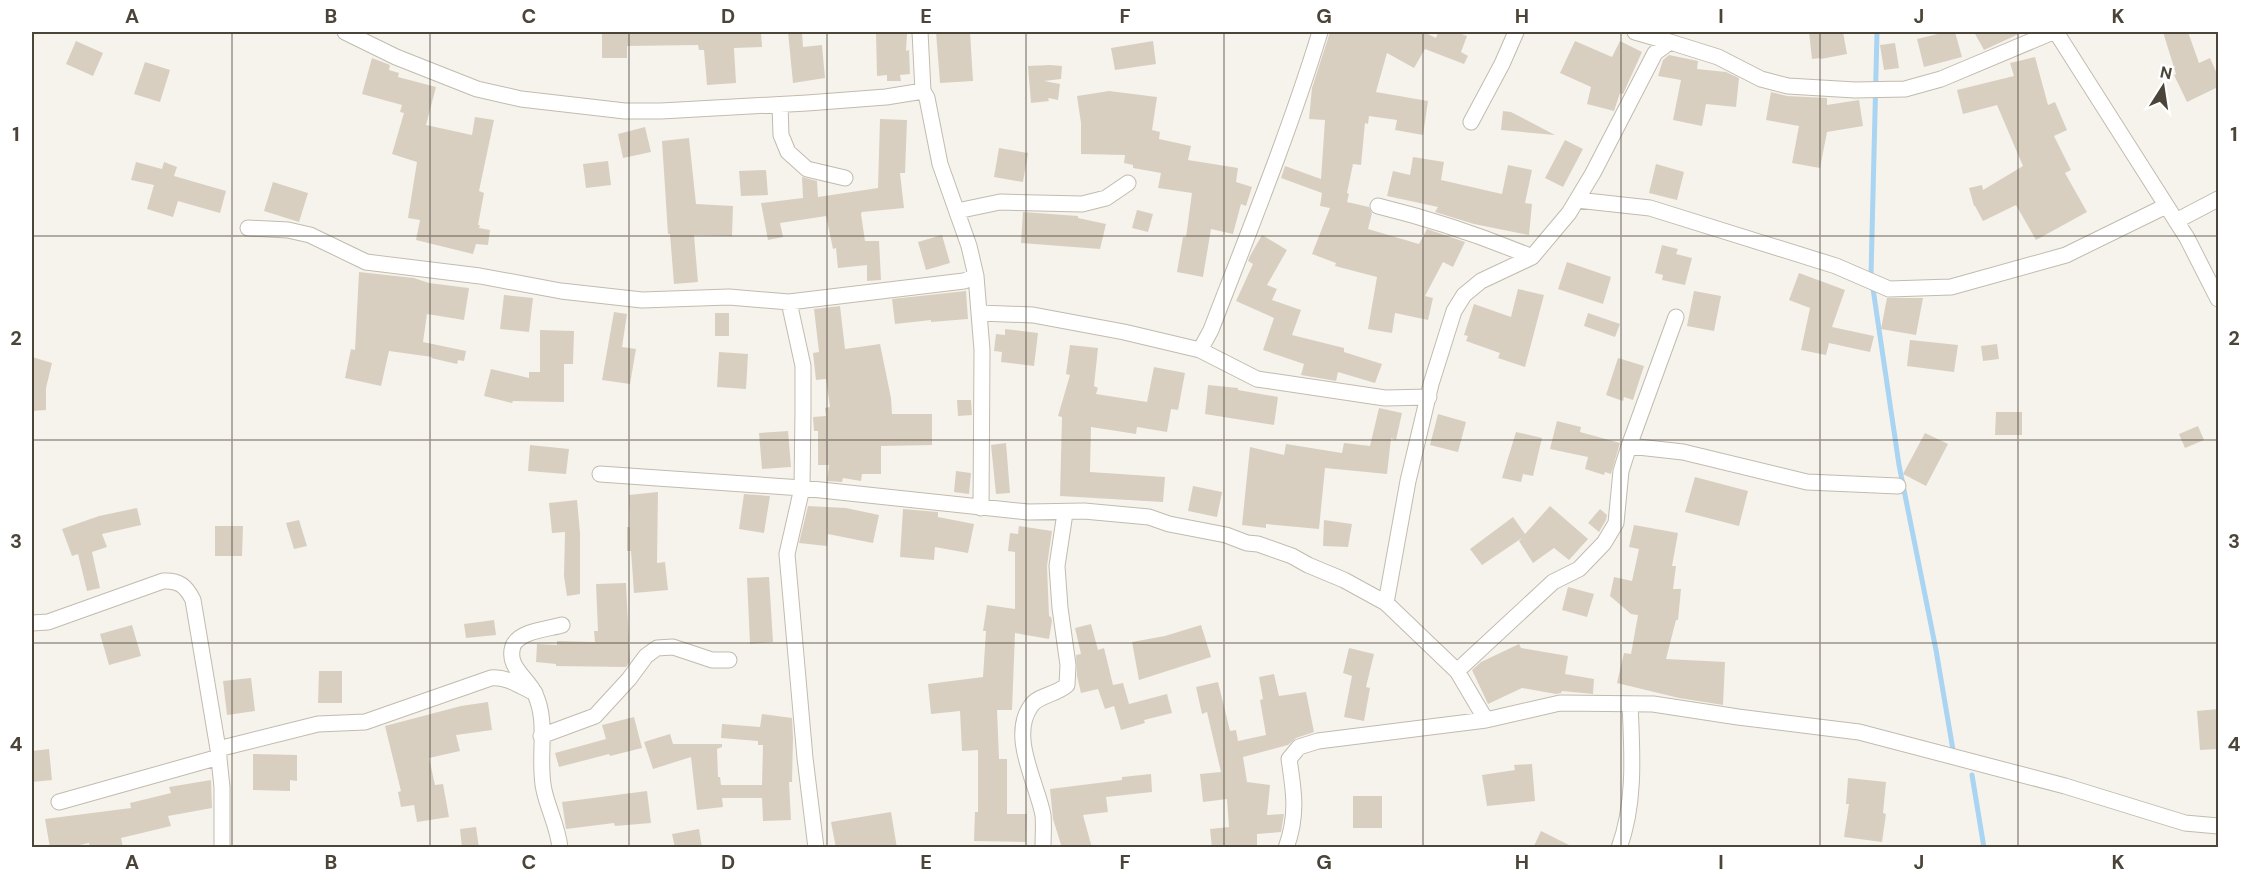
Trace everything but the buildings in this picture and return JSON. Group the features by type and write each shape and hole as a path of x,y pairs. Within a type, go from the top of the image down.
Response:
{"street":[{"path":"345,32 367,37 396,57 477,89 521,99 624,111 780,105 886,97 923,91"},
{"path":"920,32 923,91 927,98 940,164 969,246 976,276 982,350 981,508"},
{"path":"1200,351 1211,330 1269,180 1304,84 1320,32"},
{"path":"1471,122 1516,32"},
{"path":"1635,32 1718,57 1761,80 1788,86 1855,90 1905,89 1941,79 2055,32 2187,238 2218,299"},
{"path":"1386,603 1408,481 1454,311 1464,295 1481,281 1532,257 1569,213 1630,104 1655,52 1670,42"},
{"path":"780,105 781,135 788,152 807,169 845,178"},
{"path":"957,212 1000,202 1082,204 1106,198 1128,183"},
{"path":"2176,221 2218,199"},
{"path":"1577,200 1650,208 1836,266 1889,289 1951,287 2066,255 2166,206"},
{"path":"1378,206 1494,241 1532,257"},
{"path":"248,228 288,230 310,235 366,261 480,276 561,291 642,300 729,297 789,302 964,281 976,276"},
{"path":"789,302 803,366 802,488 787,554 805,758 816,848"},
{"path":"980,313 1033,315 1125,332 1200,351 1257,379 1385,398 1429,397"},
{"path":"1457,672 1553,582 1579,569 1604,543 1616,523 1621,471 1676,317"},
{"path":"1629,446 1683,452 1807,482 1898,486"},
{"path":"600,474 802,488 1028,512 1084,511 1149,517 1169,524 1226,535 1292,556 1386,603 1457,672 1486,720"},
{"path":"1043,848 1043,816 1024,748 1023,724 1031,706 1039,699 1059,693 1067,686 1068,665 1057,566 1065,513"},
{"path":"32,622 48,622 163,581 181,584 188,590 194,600 219,753 222,787 222,848"},
{"path":"560,848 543,788 540,712 535,693 519,674 512,660 514,644 520,637 562,625"},
{"path":"541,736 595,716 629,679 646,656 657,648 673,647 712,660 729,660"},
{"path":"59,802 318,724 365,722 491,678 499,677 508,680 535,693"},
{"path":"1286,848 1294,821 1295,804 1289,759 1299,747 1318,741 1486,720 1560,703 1653,704 1859,732 2066,786 2185,823 2218,826"},
{"path":"1619,848 1627,818 1631,776 1630,704"}],"waterway":[{"path":"1877,32 1871,275 1899,465 1936,650 1953,750"},
{"path":"1972,775 1984,848"}]}
